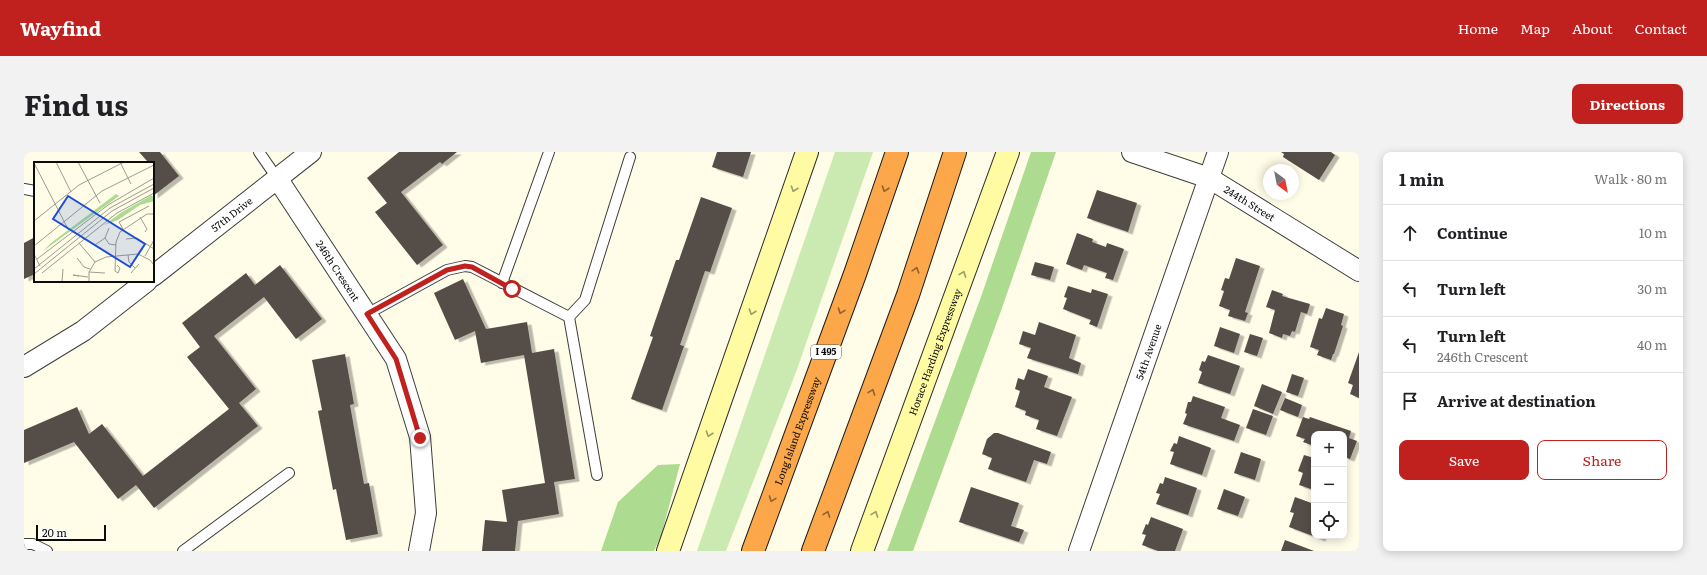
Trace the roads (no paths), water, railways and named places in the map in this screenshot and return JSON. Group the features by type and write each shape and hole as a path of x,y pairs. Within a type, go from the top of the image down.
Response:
{"highway":[{"name":"Long Island Expressway","path":"752,551 855,274 897,152"},
{"path":"813,551 908,295 955,152"}],"main road":[{"path":"668,551 807,152"},
{"name":"Horace Harding Expressway","path":"862,551 1008,152"}],"street":[{"name":"57th Drive","path":"154,274 311,152"},
{"name":"244th Street","path":"1132,152 1208,178 1359,271"},
{"name":"54th Avenue","path":"1079,551 1218,152"},
{"name":"246th Crescent","path":"277,178 396,359 420,438 426,513 419,551"},
{"name":"57th Drive","path":"24,367 82,331 144,282"}],"lane":[{"path":"259,152 277,178"},
{"path":"502,283 549,152"},
{"path":"569,317 585,300 630,157"},
{"path":"24,189 34,191"},
{"path":"367,314 447,270 465,266 472,267 569,317"},
{"path":"569,317 597,475"},
{"path":"183,551 289,473"},
{"path":"24,544 33,544 47,551"}]}
